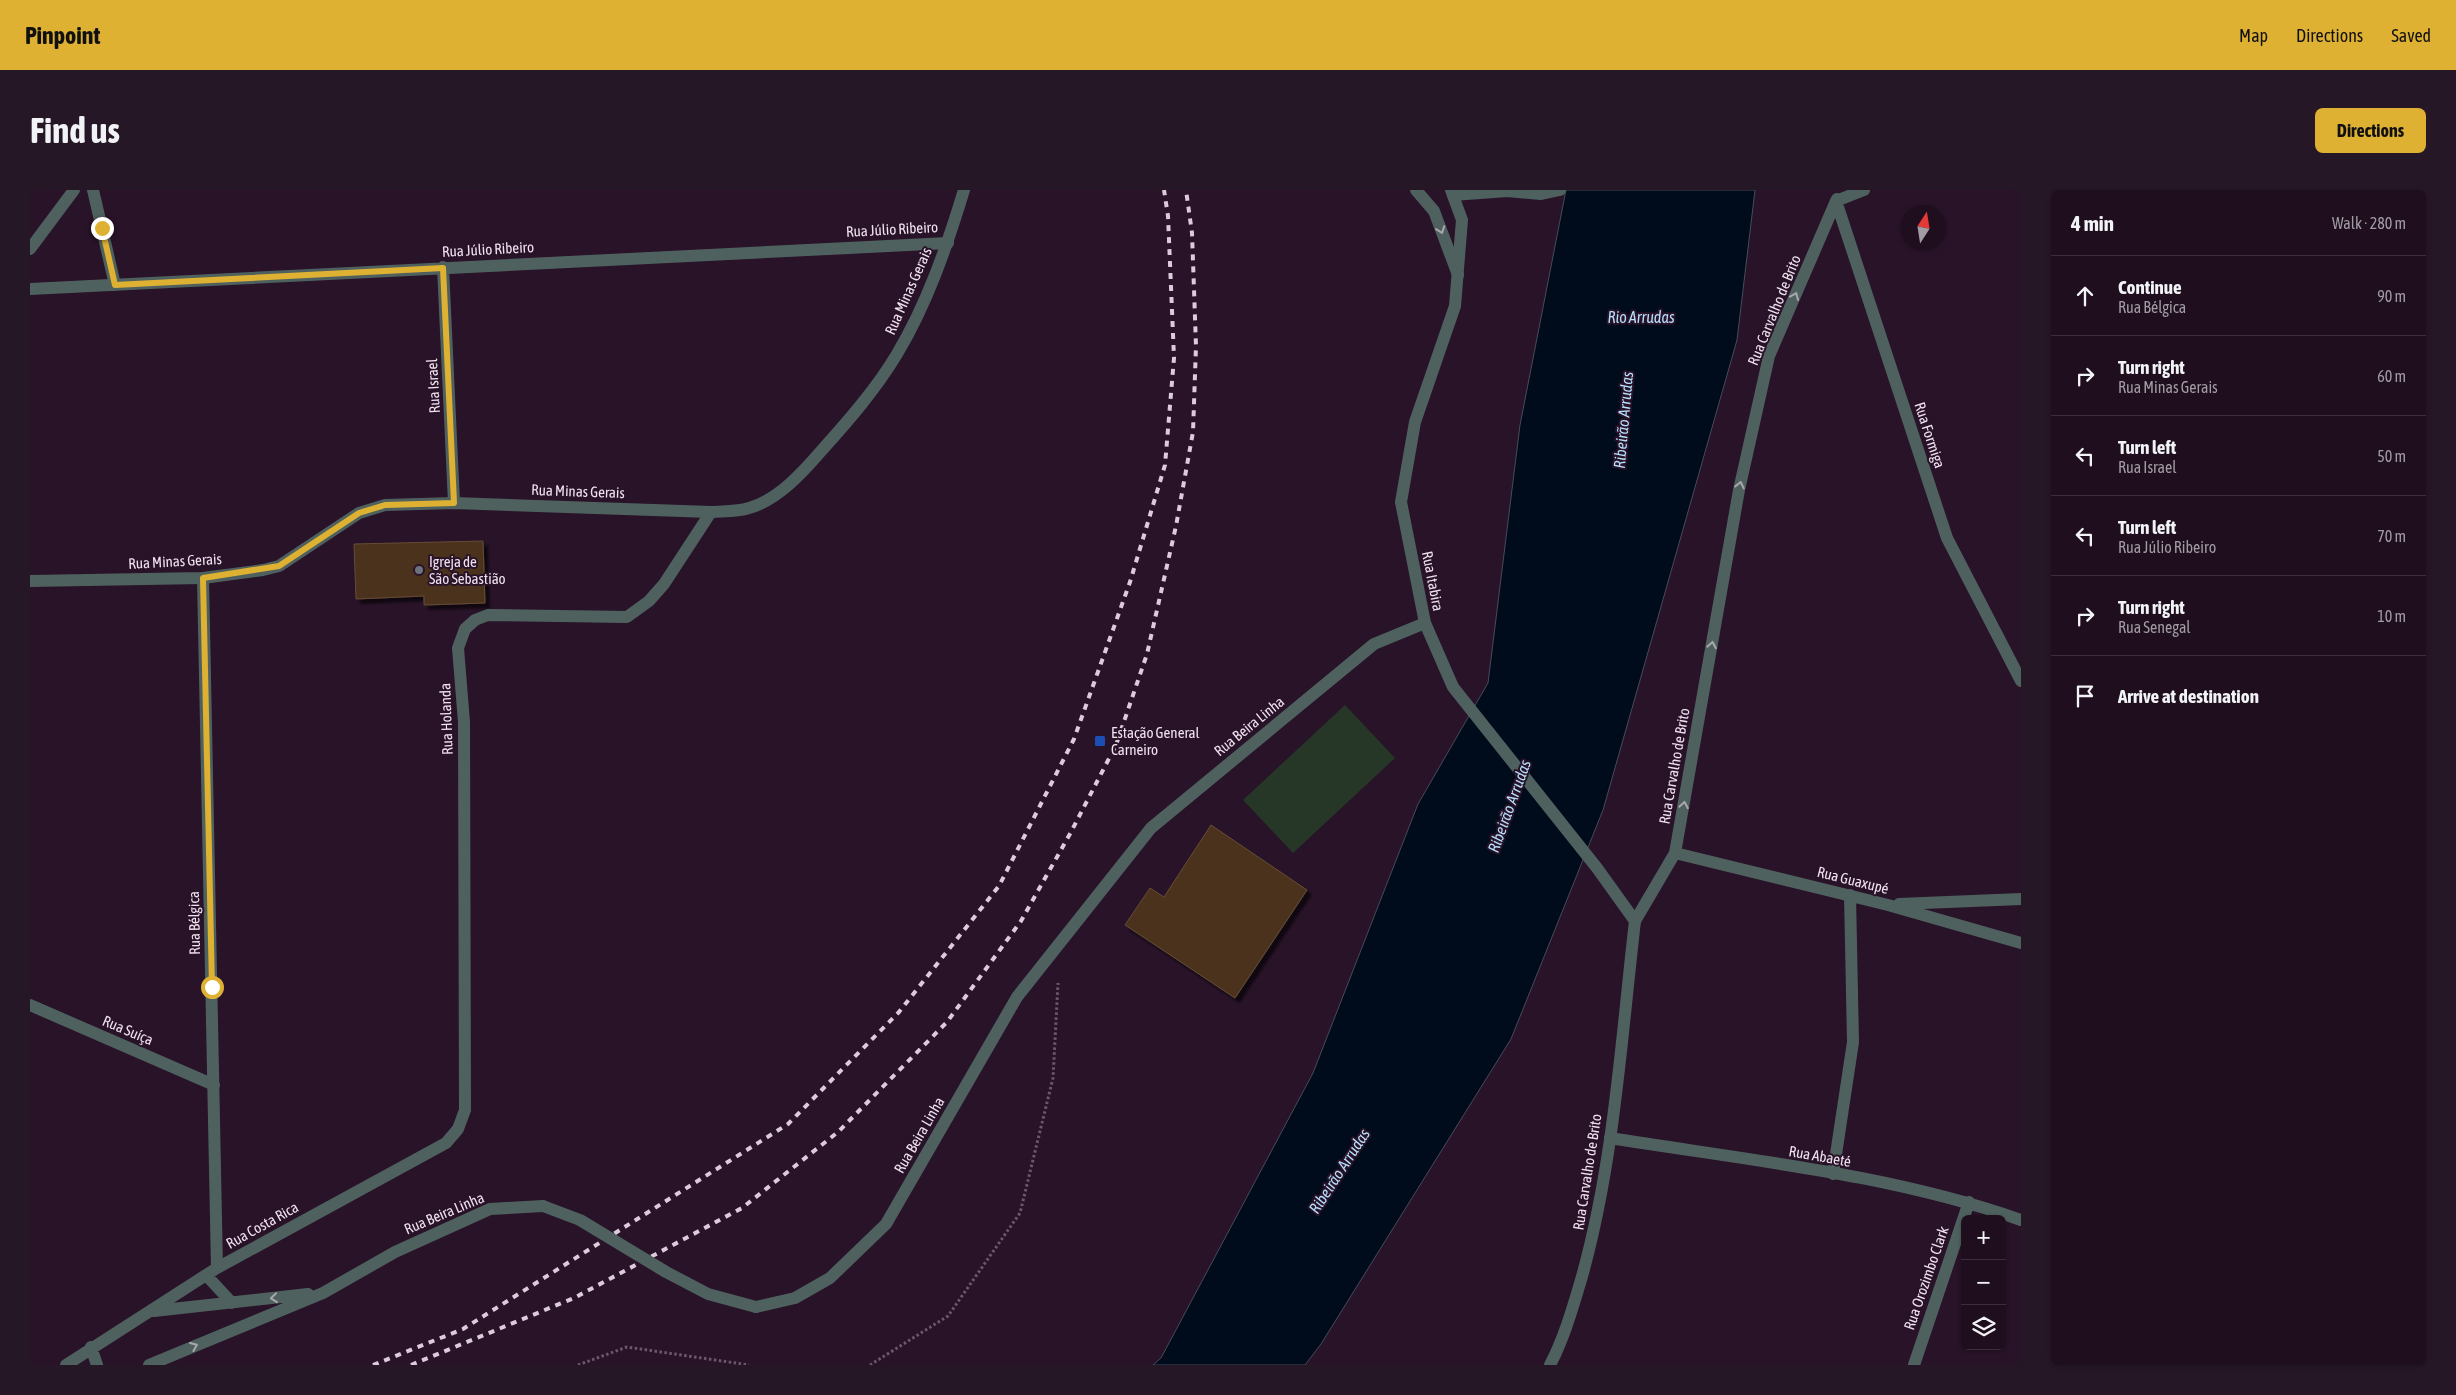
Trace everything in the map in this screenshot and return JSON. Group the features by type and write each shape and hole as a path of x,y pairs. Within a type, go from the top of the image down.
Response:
{"street":[{"path":"30,250 74,190"},
{"path":"93,190 115,285"},
{"name":"Rua Minas Gerais","path":"30,581 203,578 279,566 359,513 385,505 454,503 711,512 749,508 772,497 801,473 857,410 897,354 948,242 964,190"},
{"path":"1416,190 1434,211 1458,275"},
{"path":"1452,193 1507,191 1541,194 1560,190"},
{"path":"1839,196 1864,190"},
{"name":"Rua Itabira","path":"1452,193 1462,220 1455,306 1415,422 1401,502 1425,623 1453,687 1597,868 1635,921"},
{"name":"Rua Formiga","path":"1839,196 1947,538 2021,681"},
{"name":"Rua Carvalho de Brito","path":"1550,1365 1563,1339 1593,1236 1610,1138 1635,921 1675,853 1739,490 1769,356 1839,196"},
{"name":"Rua Júlio Ribeiro","path":"30,289 948,242"},
{"name":"Rua Israel","path":"443,268 454,503"},
{"name":"Rua Holanda","path":"465,1110 464,722 458,648 465,629 475,620 488,615 627,617 649,601 664,584 711,512"},
{"name":"Rua Bélgica","path":"203,578 217,1268"},
{"name":"Rua Beira Linha","path":"149,1365 323,1292 395,1252 490,1209 543,1206 580,1220 666,1272 708,1294 756,1307 795,1298 830,1278 886,1224 1017,997 1151,828 1374,644 1425,623"},
{"name":"Rua Guaxupé","path":"1675,853 1850,895 2021,943"},
{"path":"1833,1174 1853,1042 1850,895"},
{"path":"1888,905 2021,898"},
{"name":"Rua Suíça","path":"30,1005 214,1085"},
{"name":"Rua Costa Rica","path":"66,1365 91,1347 151,1312 217,1268 446,1143 458,1129 465,1110"},
{"name":"Rua Abaeté","path":"1610,1138 1833,1174 1969,1202 2021,1220"},
{"name":"Rua Orozimbo Clark","path":"1914,1365 1969,1202"},
{"path":"206,1275 232,1302"},
{"name":"Rua Beira Linha","path":"151,1312 323,1292"},
{"path":"91,1347 97,1365"}],"path":[{"path":"870,1365 948,1316 1020,1214 1053,1078 1058,981"},
{"path":"578,1365 627,1347 749,1365"}],"green space":[{"path":"1345,705 1395,758 1293,853 1243,800"}],"water":[{"name":"Rio Arrudas","path":"1566,190 1755,190 1737,340 1603,810 1511,1039 1321,1344 1305,1365 1153,1365 1161,1358 1313,1073 1418,804 1488,683 1520,425"}],"building":[{"name":"Igreja de São Sebastião","path":"483,541 485,603 424,605 424,596 356,599 354,544"},
{"path":"1211,825 1307,890 1235,998 1125,925 1150,888 1164,897"}],"railway":[{"path":"373,1365 463,1329 788,1124 899,1012 999,886 1074,739 1130,582 1165,465 1174,358 1168,216 1164,190"},
{"path":"411,1365 574,1298 742,1208 838,1132 947,1022 1021,921 1071,832 1116,745 1147,654 1176,526 1193,432 1196,346 1192,233 1186,190"}],"place":[{"name":"Igreja de São Sebastião","path":"419,570"},
{"name":"Estação General Carneiro","path":"1100,741"}],"route":[{"path":"102,228 115,285 443,268 454,503 385,505 359,513 279,566 203,578 212,987"}],"water label":[{"name":"Ribeirão Arrudas","path":"1623,420"},
{"name":"Ribeirão Arrudas","path":"1509,806"},
{"name":"Ribeirão Arrudas","path":"1339,1171"}]}
